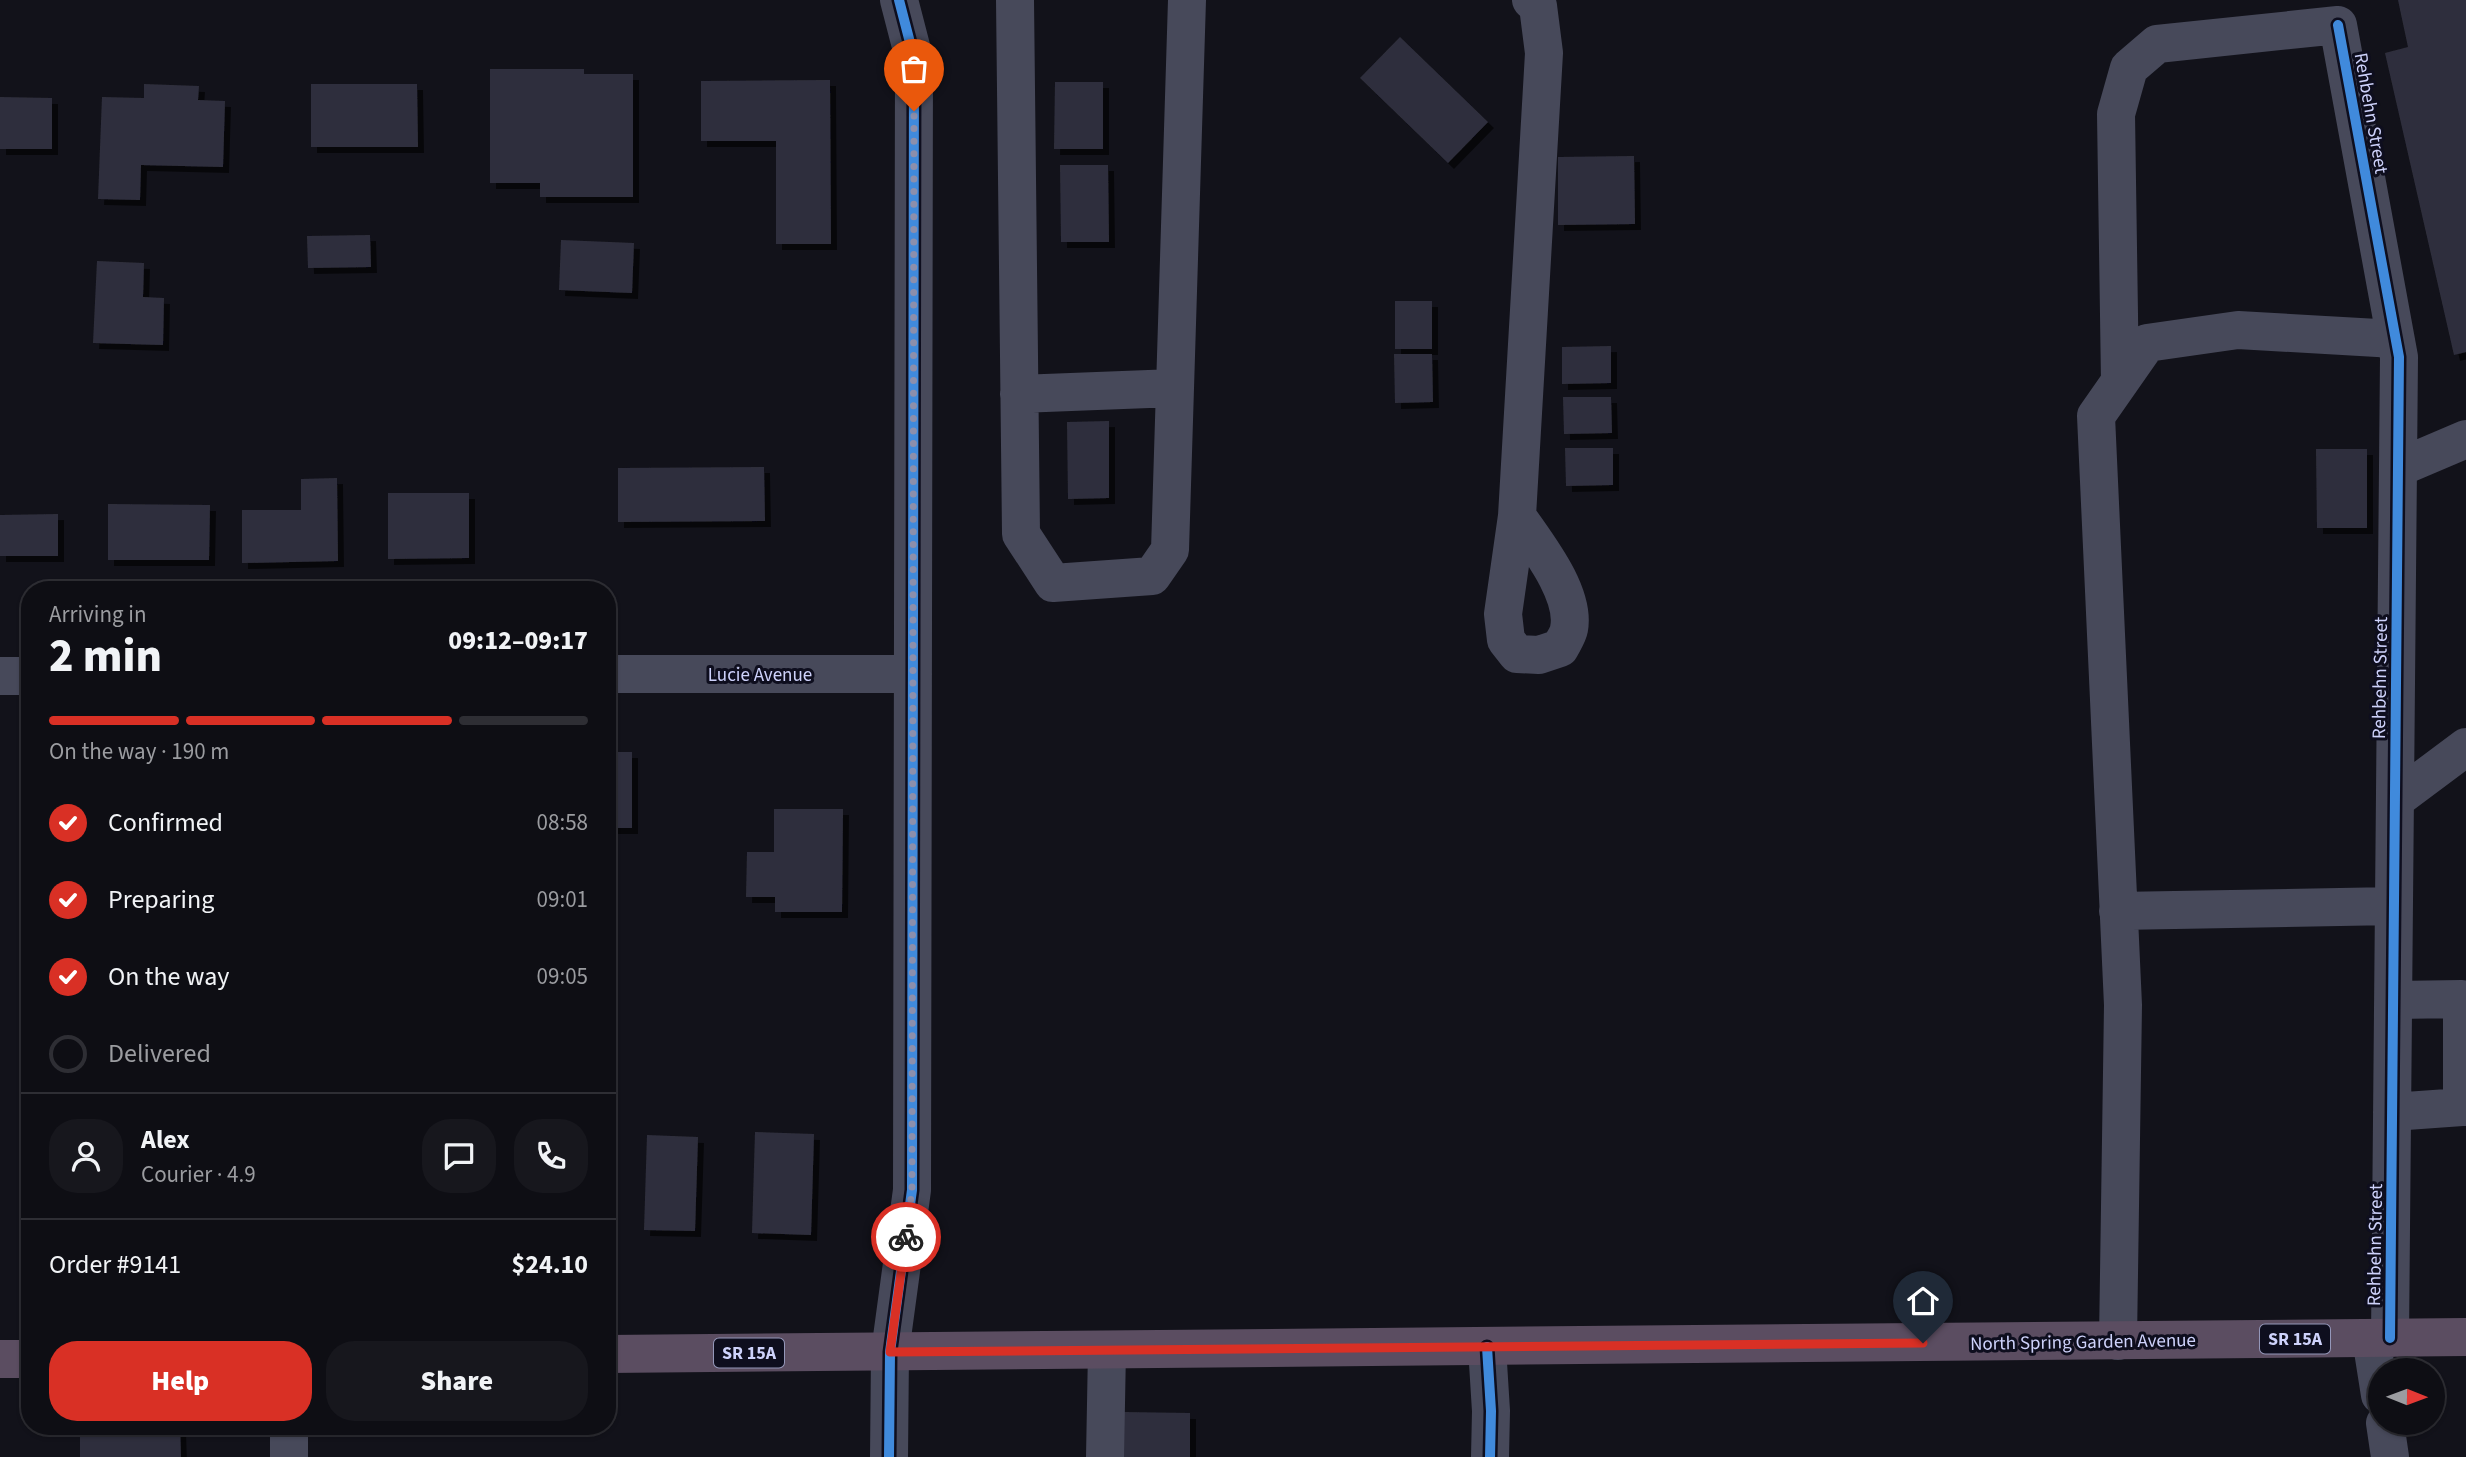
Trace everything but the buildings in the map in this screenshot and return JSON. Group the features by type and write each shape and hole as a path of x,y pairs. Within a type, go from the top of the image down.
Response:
{"highway":[{"name":"North Spring Garden Avenue","path":"616,1354 2466,1337"},
{"path":"0,1359 21,1359"}],"street":[{"path":"890,1457 890,1352 912,1190 914,58 899,0"},
{"path":"1015,0 1021,534 1052,583 1152,576 1170,550 1187,0"},
{"path":"1517,516 1544,53 1538,6 1531,0"},
{"name":"Rehbehn Street","path":"2120,382 2116,114 2129,68 2157,44 2338,25 2399,357 2392,1112 2381,1358"},
{"path":"2118,1341 2123,1005 2096,416 2147,343 2238,330 2395,340"},
{"path":"1019,394 1175,388"},
{"path":"2398,468 2466,439"},
{"name":"Lucie Avenue","path":"616,674 913,674"},
{"path":"0,676 21,676"},
{"path":"2395,800 2466,747"},
{"path":"2118,911 2394,906"},
{"path":"2392,1112 2464,1107 2462,999 2394,1000"},
{"path":"1487,1347 1491,1412 1490,1457"},
{"path":"1105,1457 1107,1350"},
{"path":"289,1435 289,1457"},
{"path":"2387,1435 2390,1457"}],"cycle path":[{"path":"889,1457 890,1352 912,1190 914,58 899,0"},
{"path":"2338,25 2399,357 2390,1338"},
{"path":"1487,1347 1491,1411 1490,1457"}],"way so far":[{"path":"906,1237 912,1190 914,111"}],"route":[{"path":"906,1237 890,1352 1923,1343"}]}
